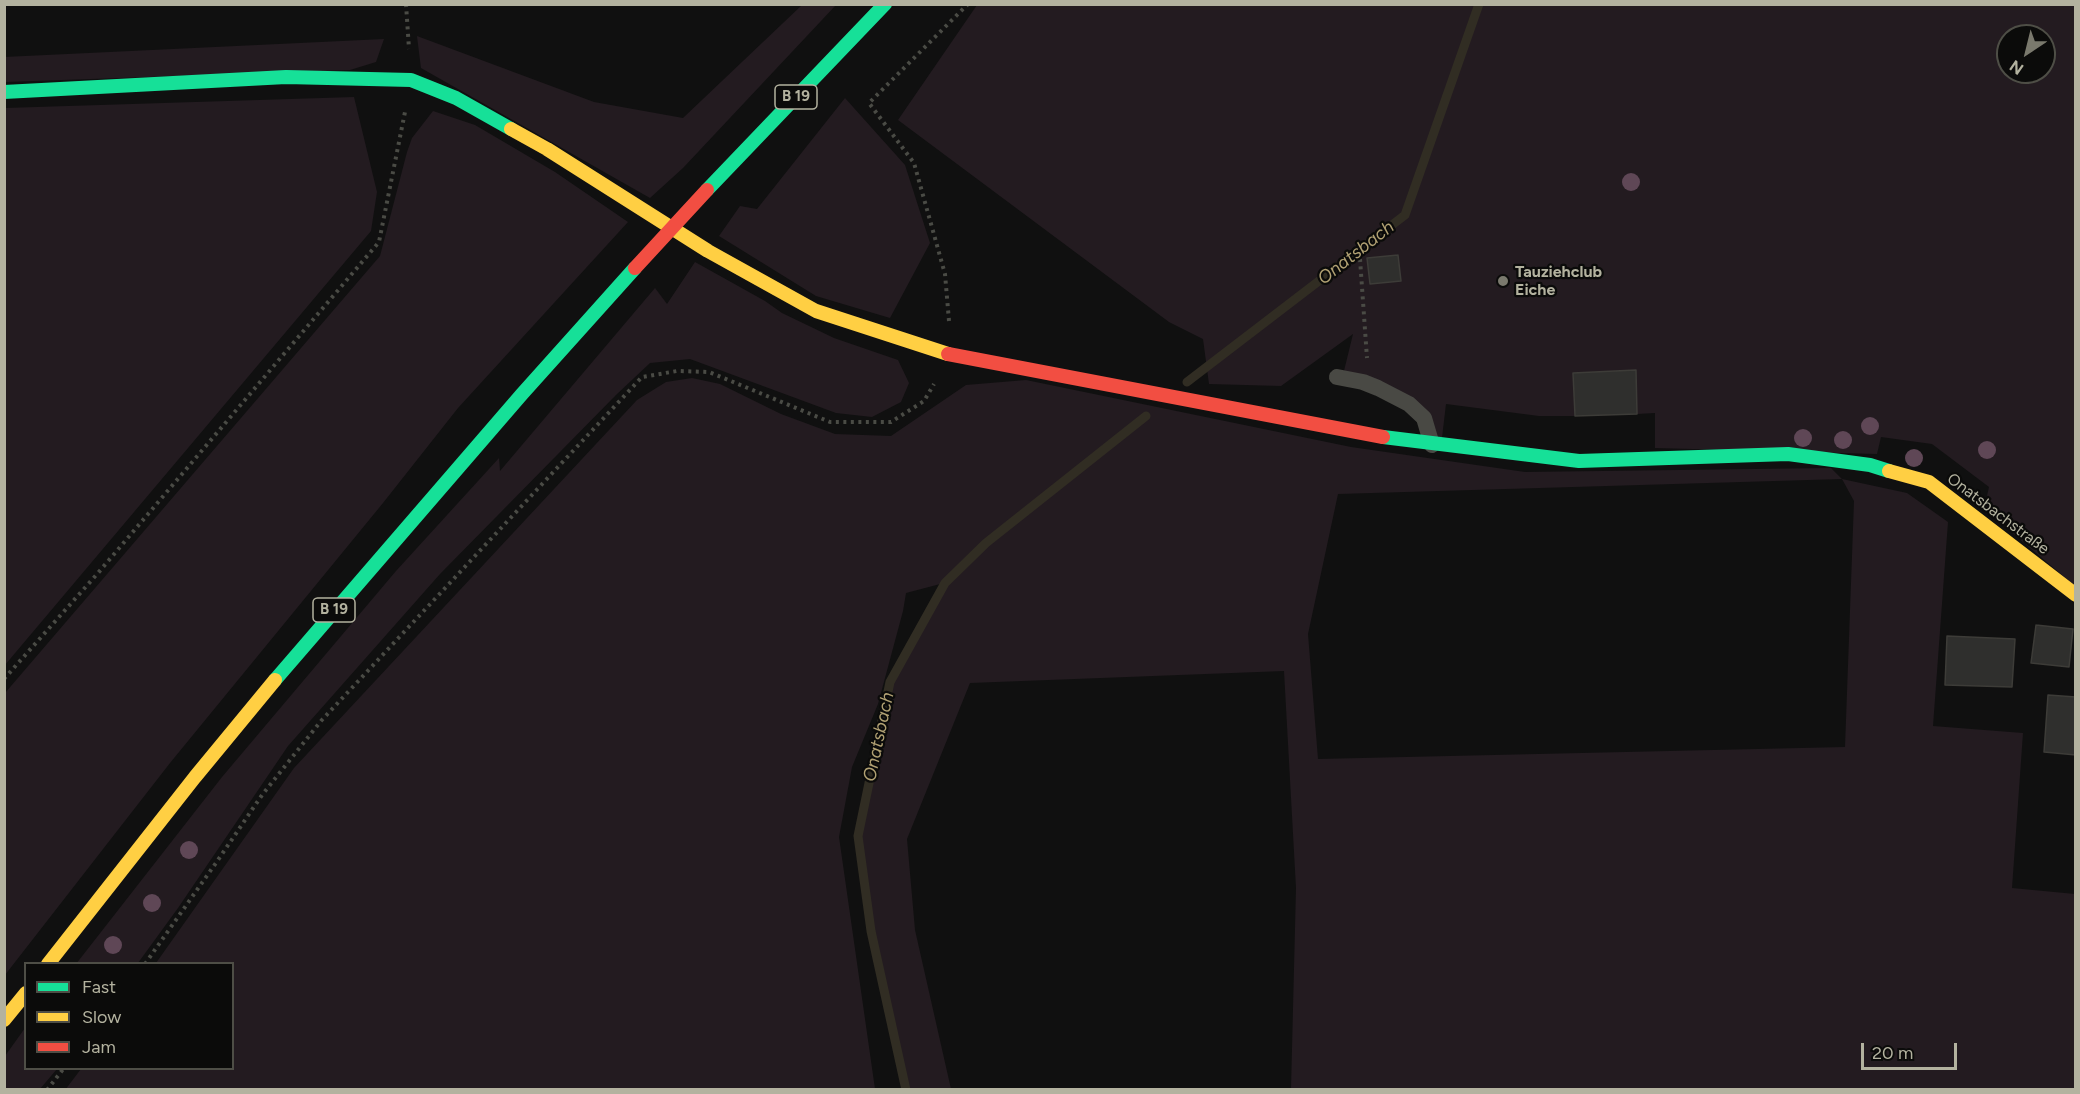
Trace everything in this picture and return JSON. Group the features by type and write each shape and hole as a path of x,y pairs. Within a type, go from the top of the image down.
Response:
{"street":[{"name":"B 19","path":"49,962 187,786 302,647 514,403 707,190 885,4"},
{"path":"4,92 286,77 411,80 456,98 548,149 708,251 816,311 951,355 1432,445"},
{"name":"Onatsbachstraße","path":"1432,445 1579,461 1788,454 1870,465 1929,482 2076,595"},
{"path":"4,1020 24,995"}],"lane":[{"path":"1336,377 1363,382 1409,404 1424,418 1432,445"}],"path":[{"path":"4,679 98,573 379,242 411,80 406,4"},
{"path":"146,962 262,795 321,721 642,377 677,371 709,372 830,422 891,422 924,401 951,355 945,274 914,163 869,103 968,4"},
{"path":"1359,260 1368,353 1363,382"},
{"path":"47,1089 62,1070"}],"shaded area":[{"path":"802,5 836,5 683,168 650,198 421,68 417,36 594,102 683,118"},
{"path":"977,5 2075,5 2075,586 1984,509 1989,487 1932,444 1881,437 1877,454 1655,448 1655,413 1637,414 1636,370 1573,373 1575,416 1539,416 1446,404 1441,446 1428,417 1343,375 1353,334 1281,386 1209,384 1203,339 1169,322 898,120"},
{"path":"384,39 376,62 350,70 5,82 4,57"},
{"path":"354,97 377,192 371,231 5,665 5,108"},
{"path":"845,98 905,165 930,243 890,318 816,296 719,236 740,206 757,209"},
{"path":"433,111 475,125 555,172 628,222 458,408 170,763 5,975 5,693 380,256 412,138"},
{"path":"695,262 782,313 834,338 898,360 909,383 901,402 872,417 836,413 690,359 650,363 440,574 288,746 139,962 78,962 222,777 396,571 499,458 500,471 655,288 667,304"},
{"path":"692,378 720,384 781,414 835,434 891,436 966,385 1026,380 1351,447 1525,472 1831,468 1842,479 1907,493 1948,522 1933,726 2023,733 2012,888 2075,894 2075,1089 1291,1089 1296,888 1284,671 970,683 907,839 915,930 951,1089 906,1089 871,931 858,836 890,682 944,583 906,593 878,704 852,767 839,837 875,1089 65,1090 80,1070 234,1070 234,962 157,962 294,768 637,400 666,382","holes":["1842,479 1854,501 1845,747 1318,759 1308,634 1338,494"]},
{"path":"24,1029 24,1070 56,1070 40,1089 5,1089 5,1056"}],"building":[{"path":"1398,255 1401,281 1370,284 1367,258"},
{"path":"1636,370 1637,414 1575,416 1573,373"},
{"path":"2036,625 2073,629 2069,667 2031,663"},
{"path":"1947,636 2015,639 2012,687 1945,685"},
{"path":"2048,695 2076,697 2076,755 2044,752"}],"waterway":[{"name":"Onatsbach","path":"1187,382 1405,215 1479,4"},
{"name":"Onatsbach","path":"906,1090 871,931 858,836 890,682 945,583 986,543 1146,416"}],"traffic: fast":[{"path":"707,190 885,4"},
{"path":"4,92 286,77 411,80 456,98 511,129"},
{"path":"275,680 522,394 635,268"},
{"path":"1383,437 1579,461 1788,454 1870,465 1889,471"}],"traffic: slow":[{"path":"511,129 547,149 708,251 816,311 948,354"},
{"path":"1889,471 1929,482 2076,595"},
{"path":"50,962 195,777 275,680"},
{"path":"4,1020 24,995"}],"traffic: jam":[{"path":"635,268 707,190"},
{"path":"948,354 1383,437"}],"place":[{"name":"Tauziehclub Eiche","path":"1503,281"}]}
